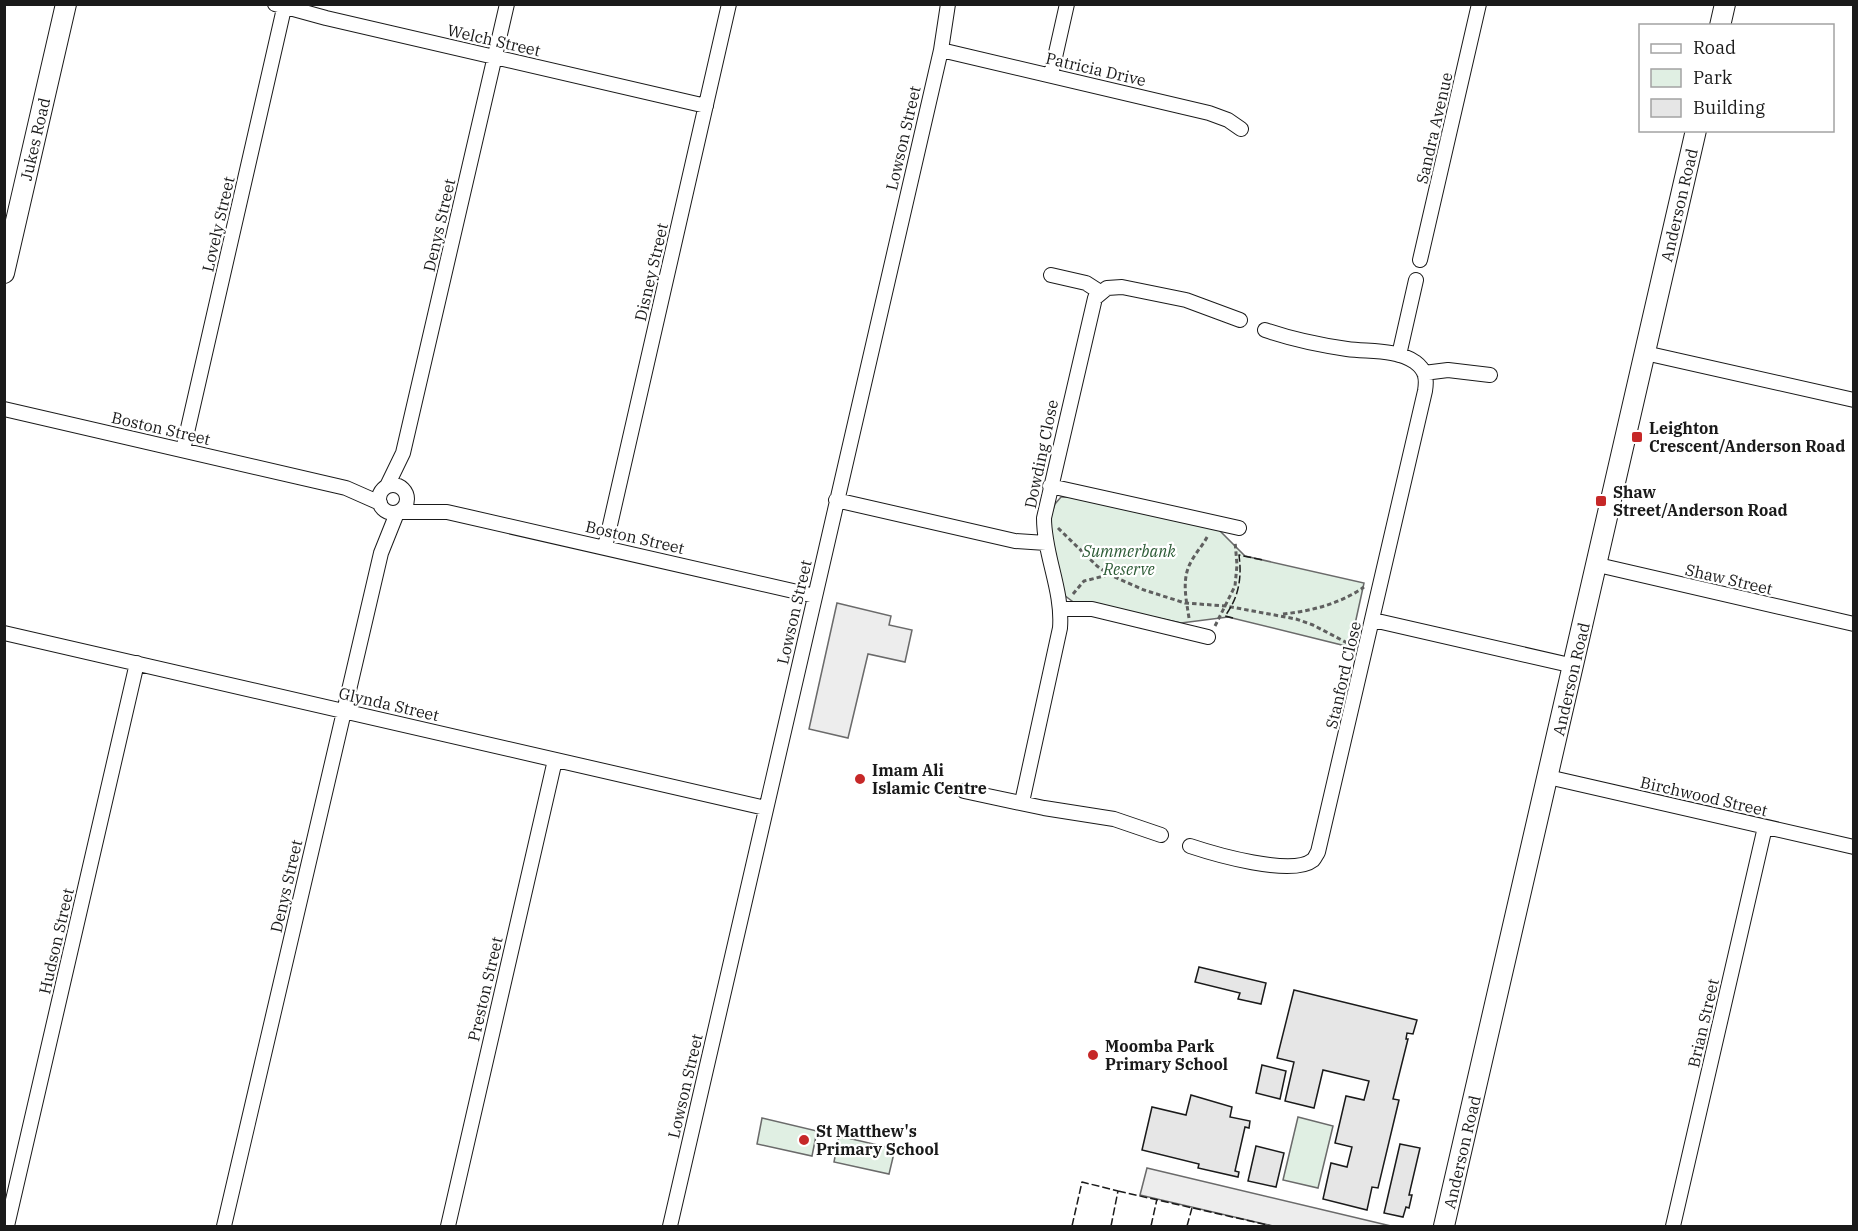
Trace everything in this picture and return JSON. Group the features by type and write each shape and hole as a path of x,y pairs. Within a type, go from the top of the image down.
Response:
{"street":[{"name":"Jukes Road","path":"4,273 66,4"},
{"name":"Denys Street","path":"406,494 403,472 404,453 507,4"},
{"name":"Disney Street","path":"605,547 729,4"},
{"name":"Lowson Street","path":"670,1227 941,50 948,4"},
{"path":"1051,75 1067,4"},
{"name":"Sandra Avenue","path":"1420,260 1479,4"},
{"path":"1720,24 1725,4"},
{"name":"Welch Street","path":"281,5 706,106"},
{"name":"Lovely Street","path":"183,450 281,5"},
{"name":"Patricia Drive","path":"941,50 1209,113 1228,120 1240,129"},
{"name":"Anderson Road","path":"1444,1227 1598,565 1696,132"},
{"path":"1051,275 1086,283 1100,292 1114,287 1186,300 1240,320"},
{"path":"1400,355 1416,280"},
{"name":"Dowding Close","path":"1022,802 1062,609 1046,543 1044,518 1092,304 1100,292"},
{"path":"1265,330 1323,345 1400,355 1413,361 1425,373 1448,370 1490,375"},
{"path":"1645,353 1854,400"},
{"name":"Stanford Close","path":"1190,846 1230,858 1292,866 1312,860 1318,852 1425,391 1425,373"},
{"name":"Boston Street","path":"4,409 346,488 381,505"},
{"name":"Denys Street","path":"386,487 404,453"},
{"path":"396,485 406,494 405,507 398,512 388,512 381,505 380,494 386,487 396,485"},
{"path":"1050,486 1237,528"},
{"name":"Boston Street","path":"346,488 386,487"},
{"name":"Boston Street","path":"406,494 447,512"},
{"path":"836,500 1015,541 1046,543"},
{"name":"Denys Street","path":"381,505 381,553"},
{"name":"Boston Street","path":"398,512 421,510 447,512 815,596"},
{"name":"Denys Street","path":"224,1227 381,553 398,512"},
{"name":"Shaw Street","path":"1598,565 1854,624"},
{"path":"1062,609 1092,609 1208,637"},
{"path":"1373,620 1574,666"},
{"name":"Glynda Street","path":"4,633 765,808"},
{"name":"Hudson Street","path":"7,1227 137,663"},
{"name":"Preston Street","path":"448,1227 555,760"},
{"name":"Birchwood Street","path":"1548,777 1854,847"},
{"path":"964,790 1114,819 1161,835"},
{"name":"Brian Street","path":"1673,1227 1765,827"}],"path":[{"path":"1185,632 1189,617 1186,603 1187,573 1191,562 1208,536 1213,522"},
{"path":"1057,528 1084,555 1110,575 1144,590 1186,603 1278,614 1313,625 1335,635 1349,645 1366,648"},
{"path":"1208,637 1226,606 1236,578 1237,528"},
{"path":"1072,596 1084,582 1094,577 1110,575"},
{"path":"1278,614 1322,607 1364,587 1380,588"}],"green space":[{"name":"Summerbank Reserve","path":"1061,497 1218,529 1245,556 1364,583 1350,647 1228,617 1181,623 1093,604 1076,604 1064,595 1050,537 1049,521 1055,504"},
{"path":"1298,1117 1333,1126 1318,1188 1283,1180"},
{"path":"762,1118 817,1131 812,1156 757,1144"},
{"path":"839,1136 895,1149 889,1174 834,1162"}],"shaded area":[{"path":"837,603 891,616 889,625 912,630 905,662 868,654 848,738 809,729"},
{"path":"1147,1168 1391,1226 1273,1226 1140,1195"}],"building":[{"path":"1199,967 1266,983 1261,1004 1238,999 1240,993 1195,982"},
{"path":"1294,990 1417,1020 1413,1034 1407,1033 1406,1039 1408,1039 1393,1099 1399,1100 1378,1188 1372,1187 1367,1210 1323,1199 1331,1163 1347,1167 1352,1147 1335,1143 1346,1096 1364,1100 1369,1081 1323,1070 1314,1108 1285,1101 1294,1062 1277,1058"},
{"path":"1262,1065 1286,1071 1280,1099 1256,1093"},
{"path":"1191,1095 1232,1107 1230,1117 1250,1121 1249,1128 1245,1127 1235,1171 1239,1172 1238,1177 1198,1168 1199,1164 1142,1150 1152,1107 1186,1115"},
{"path":"1400,1144 1420,1148 1409,1195 1412,1195 1409,1208 1406,1207 1403,1217 1384,1213"},
{"path":"1256,1146 1284,1153 1276,1187 1248,1181"}],"fence":[{"path":"1233,618 1225,616 1234,602 1238,587 1239,555 1263,560"},
{"path":"1072,1226 1082,1182 1118,1191 1111,1226"},
{"path":"1118,1191 1272,1226"},
{"path":"1151,1226 1157,1199"},
{"path":"1187,1226 1192,1208"}],"place":[{"name":"Leighton Crescent/Anderson Road","path":"1637,437"},
{"name":"Shaw Street/Anderson Road","path":"1601,501"},
{"name":"Imam Ali Islamic Centre","path":"860,779"},
{"name":"Moomba Park Primary School","path":"1093,1055"},
{"name":"St Matthew's Primary School","path":"804,1140"}]}
